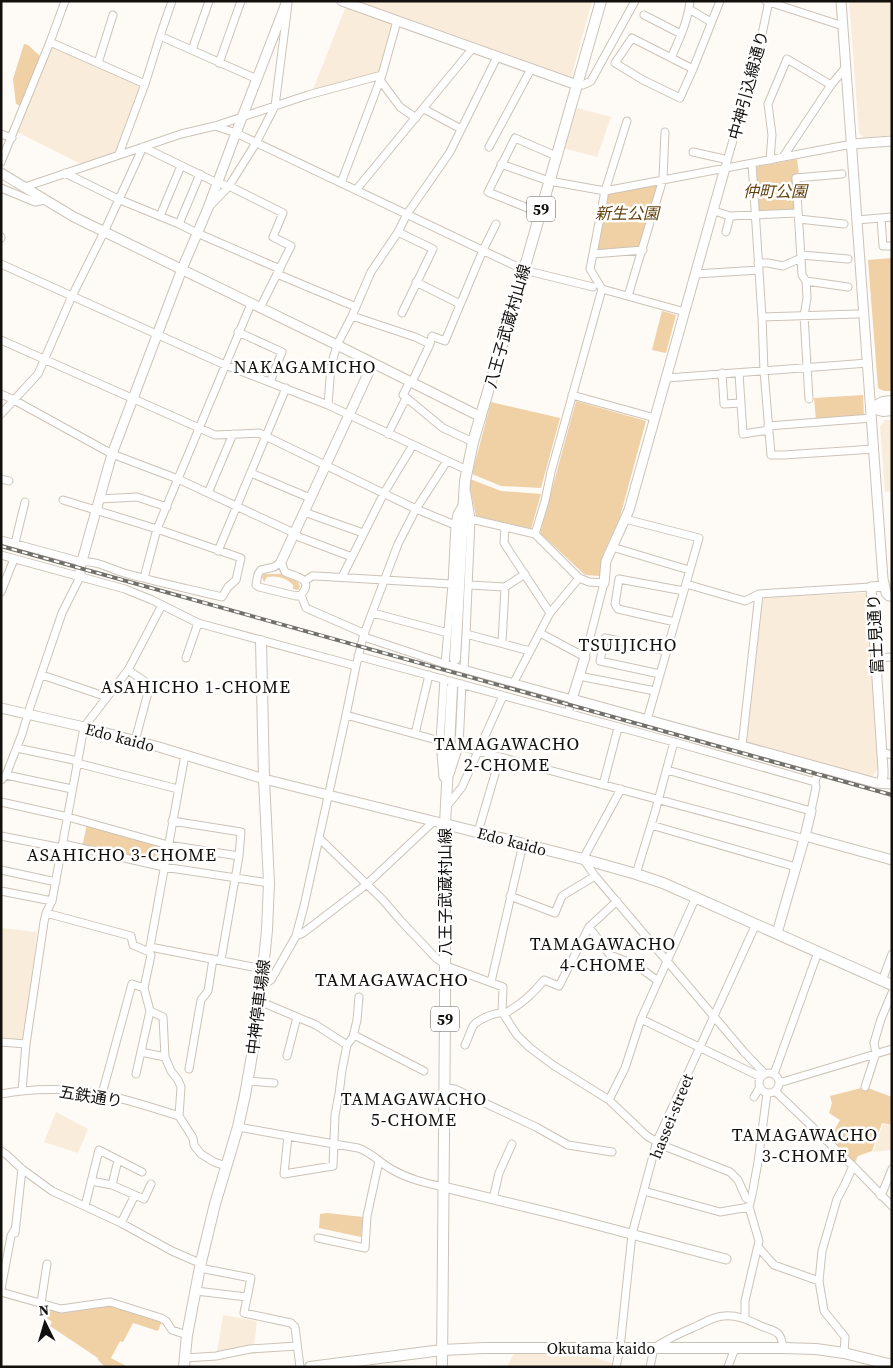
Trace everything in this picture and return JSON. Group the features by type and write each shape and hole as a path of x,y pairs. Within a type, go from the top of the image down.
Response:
{"main road":[{"name":"八王子武蔵村山線","path":"455,659 465,481 473,442 601,1"},
{"path":"872,413 883,402 892,401"},
{"path":"872,413 892,410"},
{"name":"中神停車場線","path":"185,1362 187,1335 200,1265 215,1204 238,1126 247,1080 263,969 269,883 264,779 261,641"},
{"name":"八王子武蔵村山線","path":"442,1367 445,824 452,688"},
{"name":"Edo kaido","path":"445,824 636,874 696,897 887,983"},
{"name":"Okutama kaido","path":"310,1367 350,1364 442,1350 484,1348 816,1349 892,1364"}],"street":[{"path":"1,162 65,1"},
{"path":"119,154 145,84 172,1"},
{"path":"192,50 209,1"},
{"path":"220,63 241,1"},
{"path":"72,789 4,778 17,748 62,613 80,576 79,571 112,454 256,79 288,1"},
{"path":"208,208 229,186 275,106 288,1"},
{"path":"342,1 472,49 583,86 591,81 635,1"},
{"path":"671,58 681,34 690,1"},
{"path":"694,69 632,38 615,64 680,98 694,69 720,1"},
{"path":"768,1 843,26"},
{"name":"中神引込線通り","path":"723,165 758,53 768,1"},
{"path":"786,8 792,1"},
{"path":"841,1 884,586 886,593 892,596"},
{"path":"689,9 712,22"},
{"path":"98,63 113,15"},
{"path":"644,15 681,34"},
{"path":"342,183 381,78 397,21"},
{"path":"160,36 256,79"},
{"path":"50,42 145,84"},
{"path":"356,190 472,49"},
{"path":"328,404 331,366 338,345 371,272 398,232 407,214 450,152 497,57"},
{"path":"770,160 772,135 768,104 787,59 831,85"},
{"path":"783,158 831,85 846,66"},
{"path":"488,147 531,69"},
{"path":"568,713 604,583 606,561 625,519 667,378 714,211 723,165 748,75"},
{"path":"24,187 143,146 215,126 308,95 381,78"},
{"path":"381,78 400,108 416,118"},
{"path":"424,108 462,129"},
{"path":"627,122 605,191 590,269 602,289 685,312"},
{"path":"215,126 256,142 524,270 593,287"},
{"path":"628,296 663,179 664,132"},
{"path":"1,134 12,138"},
{"path":"540,213 488,192 515,138 556,156"},
{"path":"501,164 549,181 605,191 723,165 752,164 852,144 892,141"},
{"path":"143,146 181,166 217,183 229,186 283,213 273,237 291,246 260,308"},
{"path":"1,414 38,374 72,296 104,232 143,146"},
{"path":"693,152 723,165"},
{"path":"752,164 764,371 771,455 874,449"},
{"path":"160,216 181,166"},
{"path":"1,173 74,217 338,345 481,417"},
{"path":"65,173 356,307"},
{"path":"178,224 200,174"},
{"path":"809,399 804,316 807,298 806,281 802,275 796,178 842,174"},
{"path":"1,188 35,202 45,200"},
{"path":"714,211 730,216 799,216 844,224"},
{"path":"726,232 730,216"},
{"path":"857,220 892,217"},
{"path":"881,218 883,246 892,246"},
{"path":"473,442 443,428 403,396 430,344 432,336 445,342 483,250 496,224"},
{"path":"398,232 433,249 402,313"},
{"path":"594,254 643,250"},
{"path":"696,274 759,267 768,263 783,266 801,256 848,260"},
{"path":"1,264 225,365 328,404 467,470"},
{"path":"806,281 848,286"},
{"path":"416,282 460,304"},
{"path":"535,534 602,289"},
{"path":"144,578 157,529 251,304"},
{"path":"762,317 857,314"},
{"path":"352,316 415,336 430,344"},
{"path":"238,332 282,352 270,382"},
{"path":"1,340 215,435 259,433 416,509 455,525"},
{"path":"258,574 263,572 286,573 302,577 305,581 304,592 296,596 259,587 256,583 258,574 261,570 274,567 281,562 373,363"},
{"path":"667,378 868,363"},
{"path":"722,373 724,404 740,403"},
{"path":"739,373 743,434 769,428 872,413"},
{"path":"218,551 286,388"},
{"path":"1,394 112,454 178,479 299,537 352,557"},
{"path":"572,395 655,418"},
{"path":"388,434 406,398"},
{"path":"208,493 233,434"},
{"path":"342,578 384,493 414,445"},
{"path":"261,984 271,980 296,936 364,634 398,544 416,509 447,460"},
{"path":"251,472 310,498"},
{"path":"464,669 471,519 465,481"},
{"path":"99,499 137,496 166,507"},
{"path":"1,540 82,562 93,562 114,570 222,597 228,587 236,580 241,558 157,529 63,500"},
{"path":"445,664 455,525 457,514 464,501"},
{"path":"14,543 25,502"},
{"path":"304,512 363,533"},
{"path":"471,519 535,534 579,578 588,582 604,583"},
{"path":"625,519 699,538 647,720"},
{"path":"506,527 504,543 550,613"},
{"path":"612,547 689,570"},
{"path":"1,555 125,589 198,623 356,666"},
{"path":"1,592 14,559"},
{"path":"281,562 286,573"},
{"path":"469,585 505,587 525,574"},
{"path":"305,581 312,576 452,584"},
{"path":"514,682 550,613 579,578"},
{"path":"675,622 618,609 615,604 620,579 685,587 745,601 760,594 871,587"},
{"name":"富士見通り","path":"880,783 883,776 882,752 871,587 884,586"},
{"path":"502,643 505,587"},
{"path":"742,746 760,594"},
{"path":"301,595 306,608 361,632 368,638 445,664 819,768 876,783 892,784"},
{"path":"22,1091 26,1044 46,913 52,901 56,882 84,727 128,670 162,605"},
{"path":"373,613 448,633"},
{"path":"186,658 198,623"},
{"path":"540,633 585,656"},
{"path":"466,634 530,651"},
{"path":"660,674 600,661 605,638 666,651"},
{"path":"358,656 815,782"},
{"path":"876,658 892,657"},
{"path":"128,670 150,685 135,741"},
{"path":"42,675 107,697"},
{"path":"415,734 429,675"},
{"path":"579,676 655,692"},
{"path":"444,679 440,741 443,777 447,784"},
{"path":"447,784 459,746 462,684"},
{"path":"446,806 462,787 503,696"},
{"name":"Edo kaido","path":"1,708 84,727 264,779 445,824"},
{"path":"346,715 440,741"},
{"path":"603,784 618,728"},
{"path":"636,874 674,742"},
{"path":"459,746 892,860"},
{"path":"17,748 178,789"},
{"path":"882,752 892,755"},
{"path":"136,1074 150,1011 144,988 184,755"},
{"path":"478,832 500,757"},
{"path":"777,933 805,837 819,768"},
{"path":"667,770 811,811"},
{"path":"621,790 583,859 595,876 763,1075"},
{"path":"1,802 68,817 168,845 238,856"},
{"path":"172,821 241,832 221,960"},
{"path":"296,936 303,933 367,884 434,821"},
{"path":"651,825 796,867"},
{"path":"1,836 62,846 164,867 269,883"},
{"path":"319,838 383,900 436,958 449,967 503,986 502,1012 517,1034 530,1047 553,1065 609,1100 657,1142 730,1172 738,1180 749,1204 760,1241 745,1301 744,1319"},
{"path":"491,982 523,844"},
{"path":"1,870 56,882"},
{"path":"510,896 555,913 562,896 595,876"},
{"path":"1,891 52,901"},
{"path":"609,1100 625,1068 641,1019 696,897"},
{"path":"465,1045 474,1026 484,1018 502,1012 506,1013 531,995 544,980 559,986 589,927 617,902"},
{"path":"46,913 131,936 133,945 263,969"},
{"name":"hassei-street","path":"616,1367 620,1348 632,1234 657,1142 756,924"},
{"path":"589,927 610,955 636,965 658,981"},
{"path":"774,1074 818,952"},
{"path":"887,983 892,954"},
{"path":"189,1069 201,1000 208,991 213,959"},
{"path":"102,1094 132,984 144,988"},
{"path":"865,1087 876,1053 874,1043 892,992"},
{"path":"288,1136 284,1174 333,1166 335,1116 340,1094 342,1070 348,1045 354,1035 360,997"},
{"path":"259,1001 316,1025 348,1045"},
{"path":"150,1011 162,1017 165,1057 181,1087 178,1116 201,1154 214,1162 226,1166"},
{"path":"287,1056 297,1017"},
{"path":"641,1019 763,1075 774,1074"},
{"path":"354,1035 424,1071"},
{"path":"1,1042 26,1044"},
{"path":"780,1083 892,1048"},
{"path":"141,1052 165,1057"},
{"path":"767,1093 778,1089 780,1083 774,1074"},
{"path":"754,1097 760,1087 759,1082 763,1075"},
{"path":"247,1080 274,1083"},
{"path":"760,1087 767,1093"},
{"path":"444,1088 455,1089 536,1127 568,1145 612,1152"},
{"name":"五鉄通り","path":"1,1094 47,1089 73,1090 102,1094 178,1116"},
{"path":"775,1091 892,1206"},
{"path":"749,1204 758,1162 767,1093"},
{"path":"238,1126 366,1150 391,1169 422,1182 632,1234 726,1260"},
{"path":"493,1199 499,1173 512,1144"},
{"path":"85,1206 99,1150 142,1172"},
{"path":"1,1151 52,1191 69,1200 121,1222 172,1251 194,1260 200,1265 251,1278 244,1313 292,1323 295,1326 300,1367"},
{"path":"112,1186 118,1160"},
{"path":"318,1238 365,1248 367,1216 379,1161"},
{"path":"844,1353 845,1337 824,1311 819,1281 822,1251 836,1199 853,1166"},
{"path":"22,1169 15,1231 10,1236 1,1290 61,1309 110,1302 161,1318 166,1321 172,1330 187,1335"},
{"path":"881,1196 892,1169"},
{"path":"91,1181 112,1186 144,1199 151,1188"},
{"path":"644,1191 720,1212 749,1204"},
{"path":"121,1222 135,1195"},
{"path":"758,1248 774,1265 819,1281"},
{"path":"41,1304 47,1264"},
{"path":"196,1291 247,1297"},
{"path":"650,1367 654,1348 667,1338 713,1318 723,1316 744,1319 780,1334 783,1348"},
{"path":"185,1362 250,1350 297,1346"},
{"path":"728,1367 735,1348"}],"shaded area":[{"path":"348,1 592,1 571,78 400,16 382,71 312,92"},
{"path":"849,1 892,1 892,135 864,138 859,133"},
{"path":"52,47 144,86 116,157 87,167 17,132"},
{"path":"574,107 611,117 597,157 563,148"},
{"path":"885,420 892,420 892,491 885,492 880,426"},
{"path":"867,593 881,765 871,778 746,744 763,597"},
{"path":"1,928 37,932 24,1042 1,1039"},
{"path":"56,1112 88,1129 78,1153 44,1142"},
{"path":"883,1124 892,1126 892,1150 873,1152"},
{"path":"223,1315 257,1321 254,1346 217,1352"},
{"path":"514,1353 584,1355 612,1363 611,1367 507,1367"}],"green space":[{"path":"24,44 28,45 40,56 21,106 16,104 13,79"},
{"name":"仲町公園","path":"797,159 799,175 795,211 758,214 755,167"},
{"name":"新生公園","path":"658,183 641,248 597,250 607,193"},
{"path":"892,258 892,391 884,391 878,388 868,260"},
{"path":"662,311 676,315 666,353 652,350"},
{"path":"863,395 864,416 816,420 814,398"},
{"path":"576,401 646,421 620,517 603,554 600,576 585,575 540,533"},
{"path":"491,402 560,418 541,488 501,486 472,474"},
{"path":"470,479 501,491 541,494 531,529 476,516 469,483"},
{"path":"264,574 283,574 298,582 300,587 298,590 293,589 293,585 285,579 270,576 264,582 262,577"},
{"path":"87,824 165,846 162,866 82,847"},
{"path":"865,1087 892,1097 892,1125 882,1123 872,1151 858,1156 854,1164 829,1140 840,1120 829,1113 832,1103 830,1096"},
{"path":"320,1214 363,1217 361,1237 319,1228"},
{"path":"111,1304 162,1321 158,1331 133,1323 123,1342 120,1341 111,1358 128,1367 105,1367 98,1358 50,1326 52,1322 47,1318 51,1308"}],"tunnel":[{"path":"452,688 455,659"}],"railway":[{"path":"1,546 892,795"}],"district":[{"name":"NAKAGAMICHO","path":"305,366"},
{"name":"TSUIJICHO","path":"628,644"},
{"name":"ASAHICHO 1-CHOME","path":"196,686"},
{"name":"TAMAGAWACHO 2-CHOME","path":"507,753"},
{"name":"ASAHICHO 3-CHOME","path":"122,854"},
{"name":"TAMAGAWACHO 4-CHOME","path":"603,953"},
{"name":"TAMAGAWACHO","path":"392,979"},
{"name":"TAMAGAWACHO 5-CHOME","path":"414,1108"},
{"name":"TAMAGAWACHO 3-CHOME","path":"805,1144"}]}
